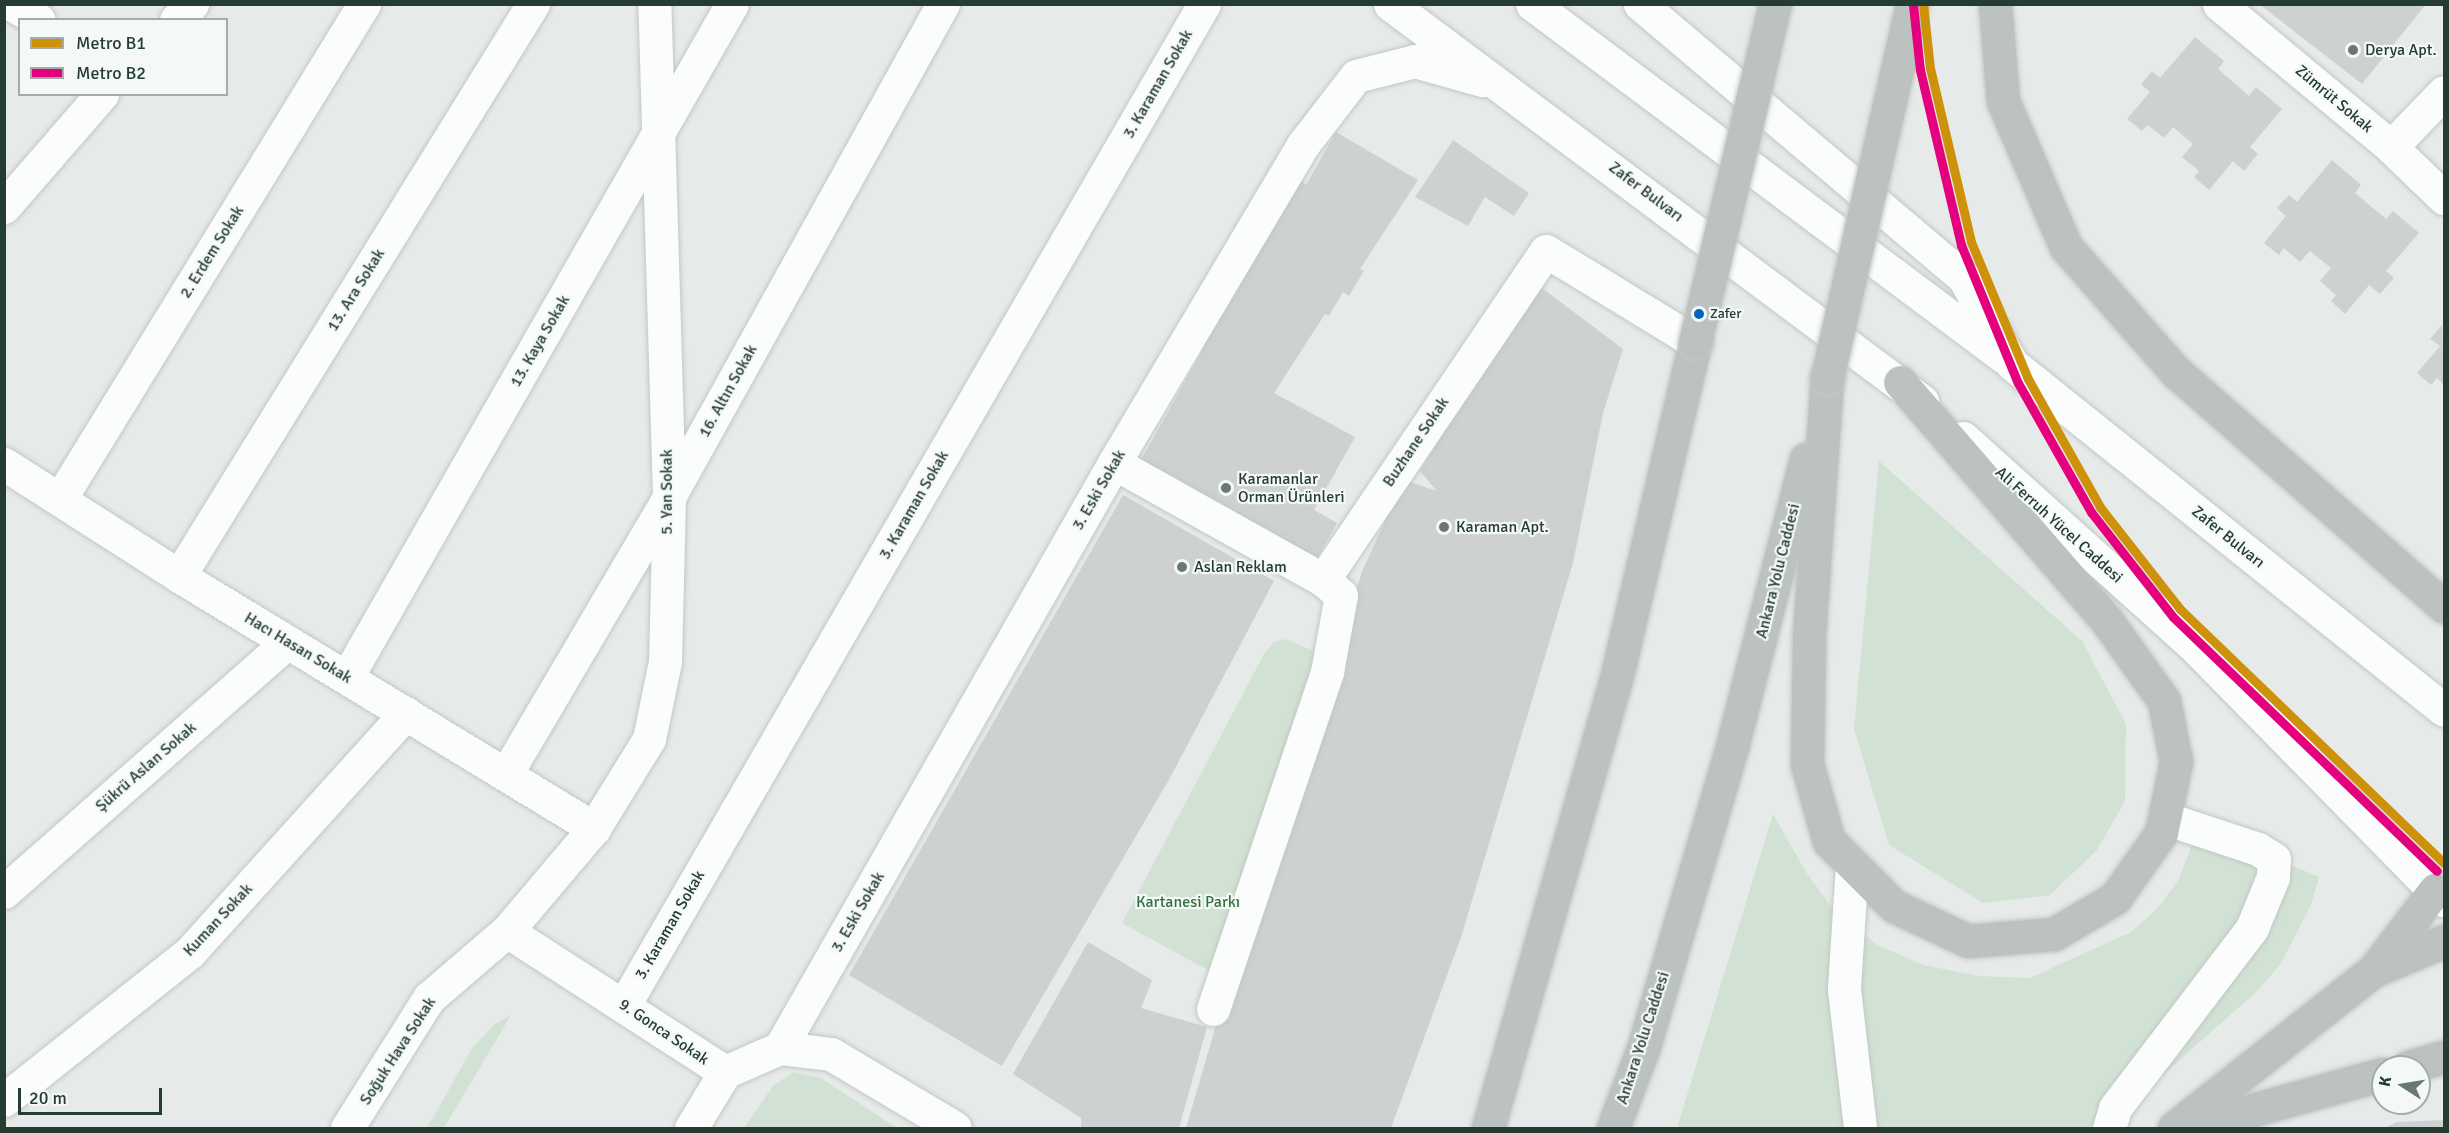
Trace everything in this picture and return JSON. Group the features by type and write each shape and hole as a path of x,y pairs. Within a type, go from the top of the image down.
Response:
{"highway":[{"path":"1488,1128 1618,671 1775,4"},
{"name":"Ankara Yolu Caddesi","path":"1613,1128 1644,1046 1733,743 1827,378 1912,4"},
{"path":"1995,4 2003,101 2066,247 2176,372 2445,607"},
{"path":"1827,378 1809,636 1807,764 1829,841 1894,906 1968,941 2054,934 2115,898 2161,833 2176,762 2164,701 2107,621 1900,381"},
{"path":"2174,1128 2373,970 2441,890"},
{"path":"2373,970 2445,941"},
{"path":"2188,1128 2371,1077"}],"street":[{"path":"11,4 36,18"},
{"path":"178,18 192,4"},
{"name":"2. Erdem Sokak","path":"60,499 364,4"},
{"name":"13. Ara Sokak","path":"179,576 533,4"},
{"name":"5. Yan Sokak","path":"507,931 594,828 649,739 664,663 669,497 654,4"},
{"name":"13. Kaya Sokak","path":"347,677 732,4"},
{"name":"16. Altın Sokak","path":"507,774 669,497 943,4"},
{"name":"3. Karaman Sokak","path":"624,1005 1204,4"},
{"name":"Zafer Bulvarı","path":"1390,4 1506,87 1900,381"},
{"name":"Zafer Bulvarı","path":"1532,4 2013,363 2445,710"},
{"name":"Zafer Bulvarı","path":"1640,4 1964,278 2013,363"},
{"name":"Zümrüt Sokak","path":"2219,4 2391,147 2445,198"},
{"name":"3. Eski Sokak","path":"780,1048 1114,463 1302,146 1356,76 1415,61 1506,87"},
{"path":"2391,147 2445,92"},
{"path":"4,207 100,96"},
{"name":"Buzhane Sokak","path":"1323,580 1546,250 1695,342"},
{"name":"Ali Ferruh Yücel Caddesi","path":"1900,381 2193,645 2441,890"},
{"path":"1114,463 1323,580 1341,595 1327,672 1214,1010"},
{"name":"Hacı Hasan Sokak","path":"4,464 179,576 594,828"},
{"name":"Şükrü Aslan Sokak","path":"4,892 288,642"},
{"name":"Kuman Sokak","path":"4,1100 189,952 406,713"},
{"path":"2109,1128 2115,1108 2252,928 2273,877 2274,859 2259,849 2164,818"},
{"path":"1852,864 1844,989 1860,1128"},
{"name":"9. Gonca Sokak","path":"507,931 725,1072 780,1048"},
{"name":"Soğuk Hava Sokak","path":"348,1123 429,998 507,931"},
{"path":"780,1048 831,1054 955,1128"},
{"path":"691,1128 725,1072"}],"green space":[{"path":"1879,461 2082,641 2126,724 2125,801 2097,850 2050,895 1983,903 1889,845 1854,729"},
{"name":"Kartanesi Parkı","path":"1286,639 1320,654 1215,974 1122,923 1264,654 1274,642"},
{"path":"1773,814 1806,872 1838,916 1878,945 1923,965 1979,976 2030,978 2131,932 2158,908 2179,879 2196,834 2260,863 2238,921 2091,1128 1677,1128"},
{"path":"2286,863 2319,877 2311,905 2280,965 2255,993 2129,1105"},
{"path":"511,1015 444,1128 427,1128 473,1047 495,1024"},
{"path":"793,1072 821,1078 897,1128 744,1128 773,1086"}],"building":[{"name":"Derya Apt.","path":"2259,4 2426,4 2362,84"},
{"path":"2195,37 2224,61 2218,69 2249,96 2256,87 2282,109 2250,147 2258,154 2244,171 2233,161 2209,190 2194,177 2199,171 2182,157 2193,144 2173,127 2164,138 2148,125 2142,131 2127,119 2150,92 2141,84 2152,71 2160,78"},
{"path":"1336,132 1418,180 1360,269 1364,271 1349,296 1343,292 1329,316 1325,314 1274,393 1355,437 1314,510 1337,523 1313,566 1137,467 1203,350 1197,346 1300,180 1306,185"},
{"path":"1453,140 1529,193 1514,216 1485,197 1468,226 1415,197"},
{"path":"2332,160 2361,185 2355,193 2386,219 2393,211 2419,233 2386,271 2394,278 2380,294 2369,285 2345,314 2331,301 2336,295 2320,281 2331,268 2310,251 2300,262 2284,248 2279,255 2264,243 2286,216 2277,208 2289,195 2297,202"},
{"path":"1538,285 1623,349 1603,413 1573,563 1461,937 1391,1128 1186,1128 1219,1015 1229,1019 1362,571 1404,480 1437,491 1420,471 1495,345"},
{"path":"2442,325 2444,385 2437,378 2431,385 2417,373 2440,346 2430,339"},
{"path":"1123,495 1274,581 1171,776 1002,1066 849,975"},
{"path":"1088,942 1152,980 1141,1008 1207,1027 1179,1128 1081,1128 1081,1118 1013,1074"},
{"path":"2444,1120 2444,1128 2385,1128 2397,1122"}],"metro line":[{"name":"B1","path":"1923,4 1930,68 1971,242 2028,379 2100,507 2180,609 2444,863"},
{"name":"B2","path":"1913,5 1920,70 1961,245 2018,383 2091,512 2173,617 2437,871"}],"place":[{"name":"Derya Apt.","path":"2353,50"},
{"name":"Zafer","path":"1699,314"},
{"name":"Karamanlar Orman Ürünleri","path":"1226,488"},
{"name":"Karaman Apt.","path":"1444,527"},
{"name":"Aslan Reklam","path":"1182,567"}]}
